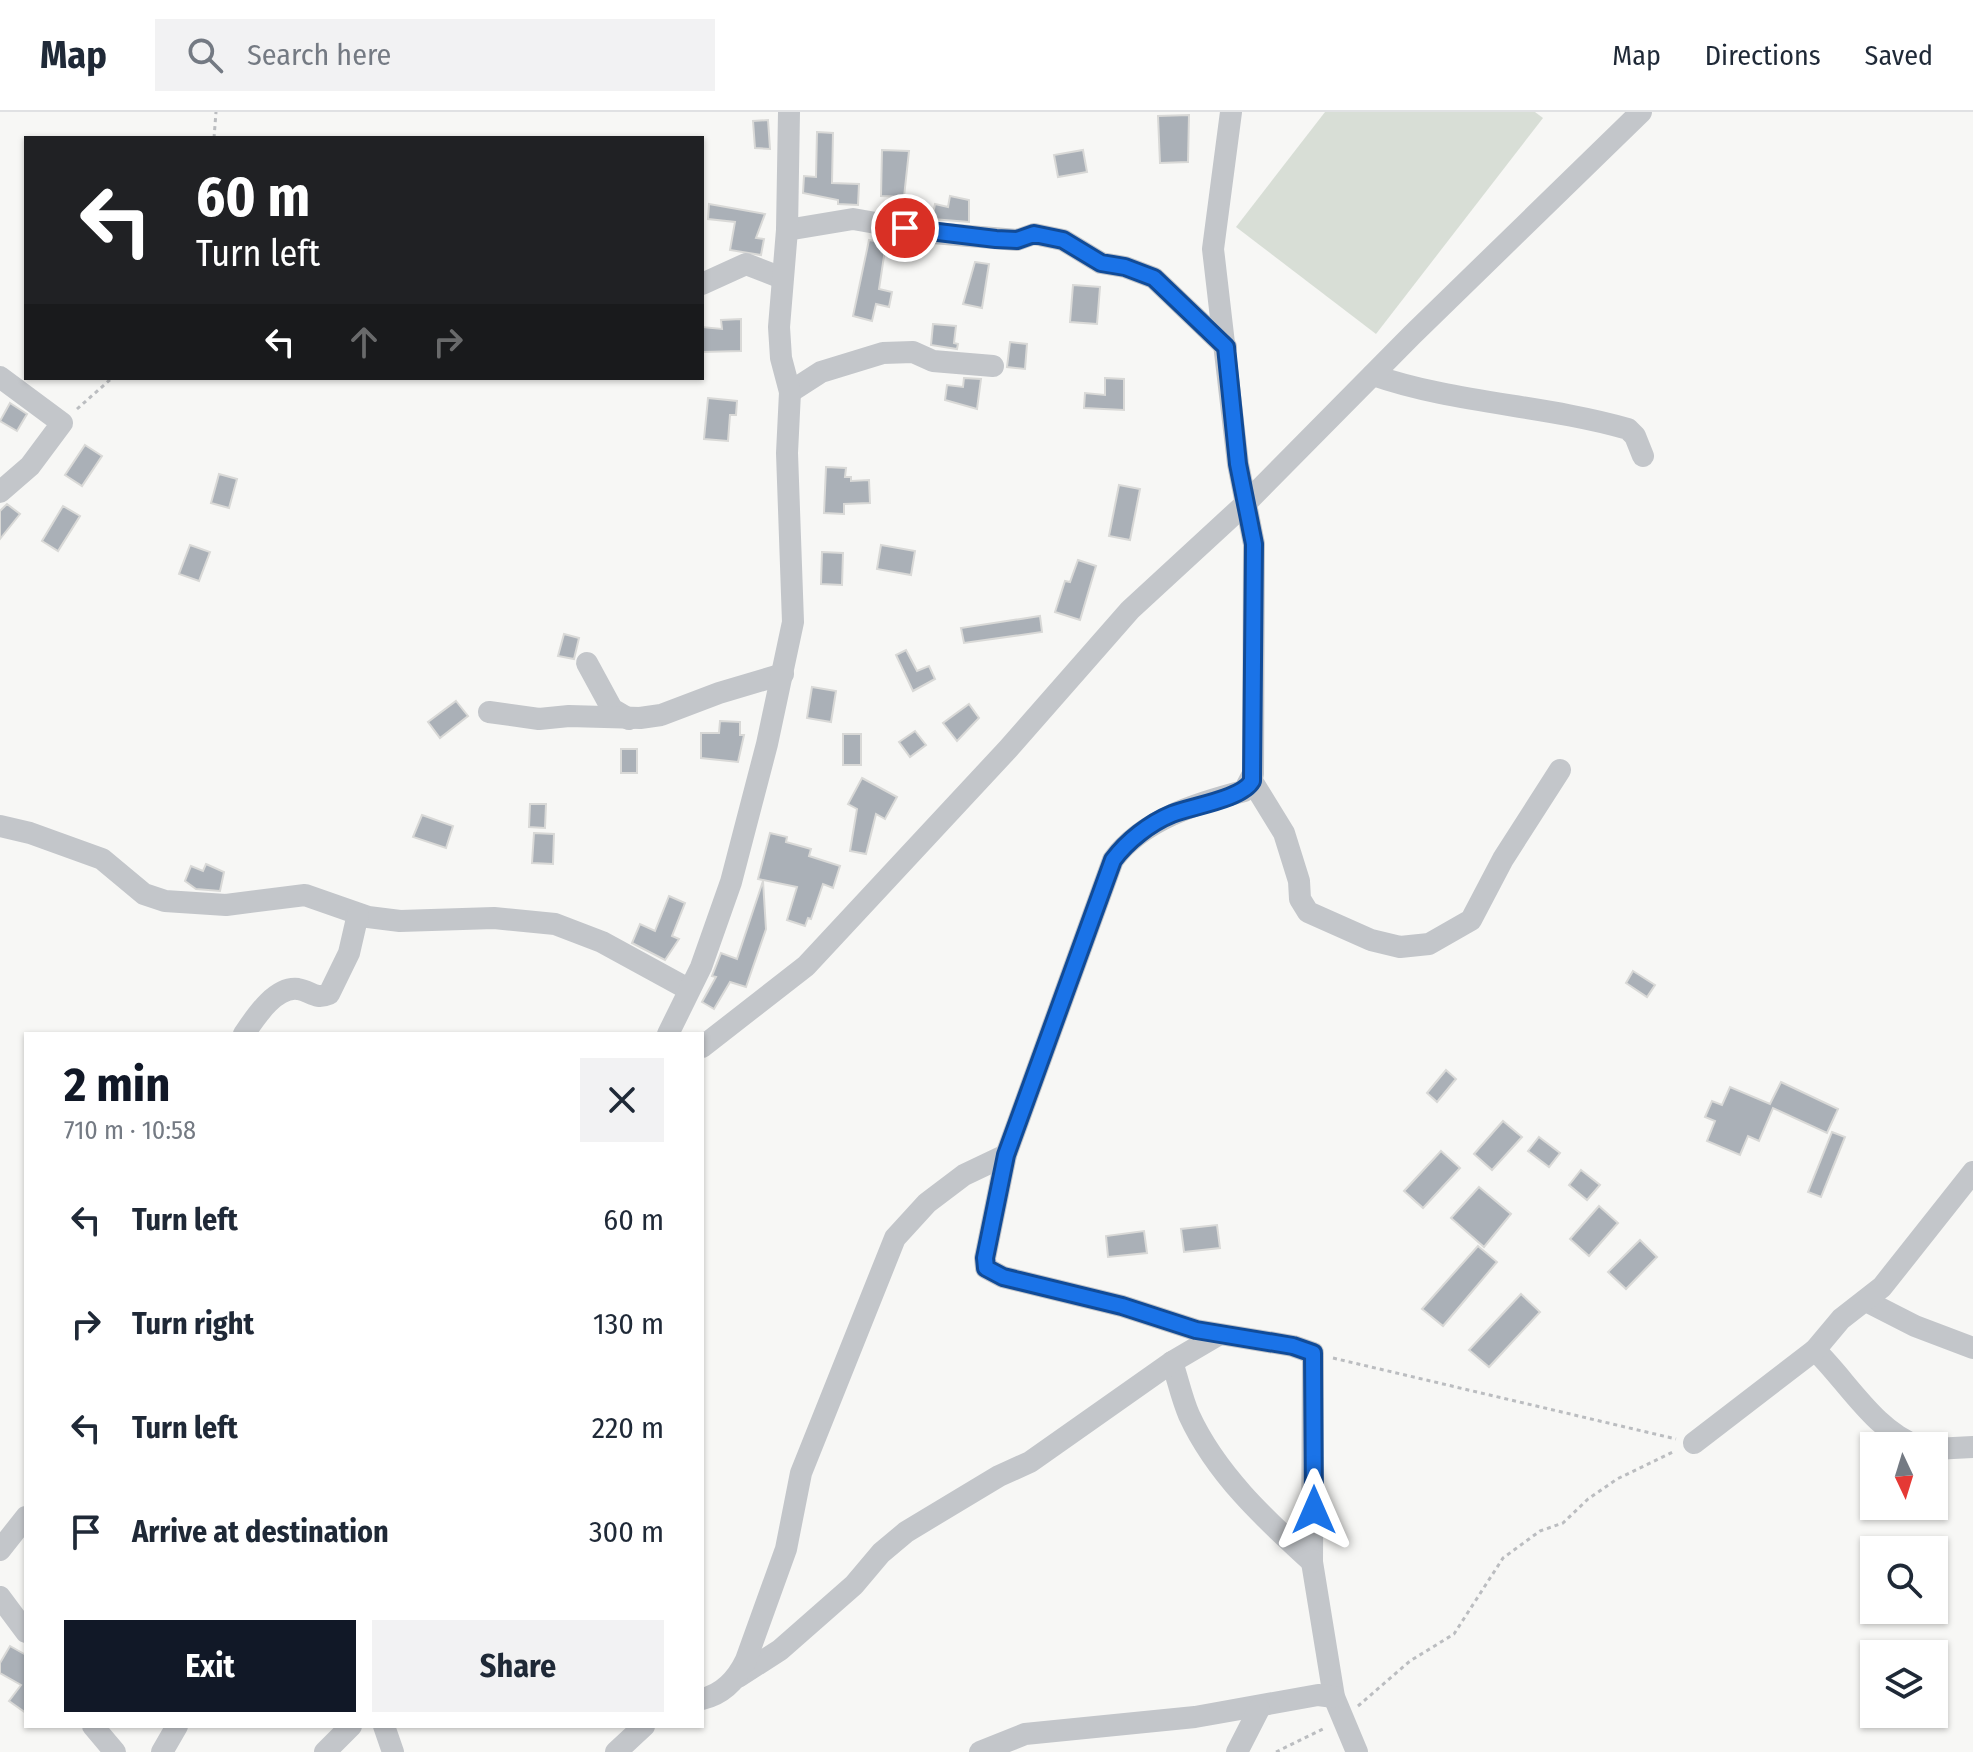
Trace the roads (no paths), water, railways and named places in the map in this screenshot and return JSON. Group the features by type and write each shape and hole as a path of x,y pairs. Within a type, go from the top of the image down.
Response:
{"street":[{"path":"669,1032 701,967 731,882 793,622 787,453 790,392 781,358 789,112"},
{"path":"1231,112 1213,249 1244,505 1254,544 1252,781 1284,833 1299,881 1300,899 1308,912 1371,940 1400,947 1429,944 1471,920 1503,859 1560,770"},
{"path":"704,1045 806,966 1008,749 1130,610 1244,505 1641,112"},
{"path":"787,230 853,219 933,233 1017,240 1034,234 1063,240 1101,263 1125,267 1154,278 1226,347"},
{"path":"704,283 746,264 782,278"},
{"path":"790,392 839,364 883,353 913,352 933,361 993,366"},
{"path":"1373,375 1429,391 1564,413 1628,429 1635,436 1643,456"},
{"path":"0,377 62,423 30,466 0,492"},
{"path":"587,663 612,709 629,719"},
{"path":"489,712 539,719 569,716 629,719 661,715 783,674"},
{"path":"1252,781 1244,791 1171,814 1124,846 1113,860 1006,1155 985,1258 986,1268 993,1274 1122,1306 1218,1335 1293,1346 1313,1353 1312,1562 1334,1697 1357,1752"},
{"path":"0,826 30,833 102,859 144,894 165,901 226,905 305,895 358,914 400,921 494,918 555,924 602,942 688,989"},
{"path":"245,1032 259,1013 284,992 295,989 318,997 329,994 349,953 358,914"},
{"path":"738,1677 786,1549 801,1473 895,1238 927,1203 964,1175 1006,1155"},
{"path":"1694,1443 1815,1350 1841,1319 1866,1301 1909,1256 1973,1172"},
{"path":"1866,1301 1915,1326 1973,1348"},
{"path":"704,1698 723,1690 780,1650 854,1585 881,1553 906,1532 1048,1450 1172,1362 1218,1335"},
{"path":"1815,1350 1875,1416 1894,1432"},
{"path":"1172,1362 1189,1414 1211,1456 1252,1503 1312,1562"},
{"path":"1948,1448 1973,1447"},
{"path":"0,1550 22,1526"},
{"path":"0,1597 24,1629"},
{"path":"980,1752 1025,1734 1259,1709 1318,1695 1334,1697"},
{"path":"1237,1752 1259,1709"},
{"path":"95,1728 115,1752"},
{"path":"162,1752 176,1728"},
{"path":"325,1752 349,1728"},
{"path":"385,1728 393,1752"},
{"path":"616,1752 642,1728"}]}
